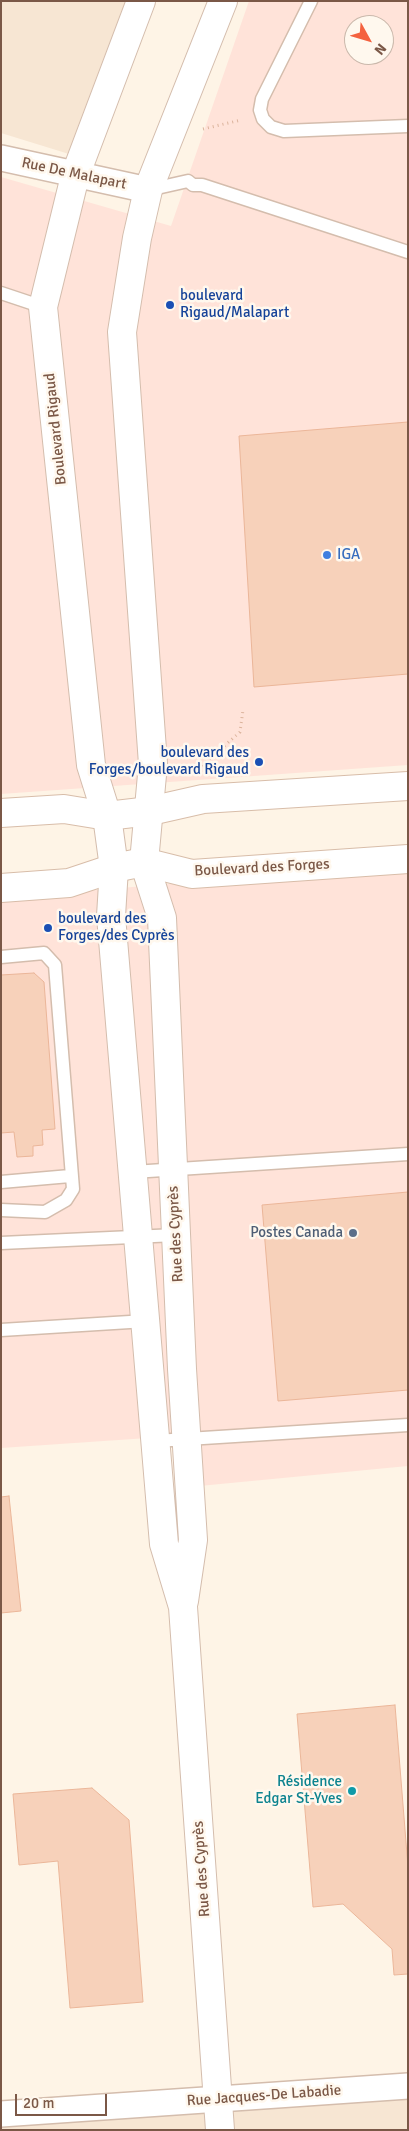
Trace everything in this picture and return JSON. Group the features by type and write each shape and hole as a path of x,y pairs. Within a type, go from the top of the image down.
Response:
{"street":[{"name":"Boulevard Rigaud","path":"114,868 107,816 90,765 43,307 75,176 141,1"},
{"path":"144,862 153,764 122,332 137,238 148,190 223,1"},
{"name":"Rue De Malapart","path":"1,158 75,176 148,190"},
{"path":"1,814 64,809 107,816 150,811 203,799 408,786"},
{"name":"Boulevard des Forges","path":"1,888 70,883 114,868 144,862 192,874 408,859"},
{"name":"Rue des Cyprès","path":"144,862 162,918 176,1234 194,1540 183,1607"},
{"name":"Rue des Cyprès","path":"114,868 111,916 164,1544 183,1607 220,2130"},
{"name":"Rue Jacques-De Labadie","path":"1,2114 408,2086"}],"lane":[{"path":"311,1 262,99 260,110 263,119 271,127 284,131 408,126"},
{"path":"148,190 188,181 193,185 202,185 408,252"},
{"path":"1,293 43,307"},
{"path":"1,957 44,953 55,965 70,1176 73,1189 66,1200 45,1212 1,1210"},
{"path":"133,1172 408,1154"},
{"path":"1,1182 70,1176"},
{"path":"1,1243 176,1234"},
{"path":"1,1330 146,1322"},
{"path":"156,1441 408,1425"}],"path":[{"path":"195,771 240,732 242,710"}],"shaded area":[{"path":"1,1 146,1 69,154 1,133"},
{"path":"249,1 408,1 408,765 1,794 1,177 171,226"},
{"path":"408,864 408,1466 189,1487 192,1435 1,1448 1,898"},
{"path":"408,2094 408,2130 1,2130 1,2115"}],"building":[{"name":"IGA","path":"408,422 408,674 254,687 239,436"},
{"path":"34,973 44,982 55,1129 42,1130 43,1145 33,1146 33,1156 17,1157 14,1132 1,1133 1,975"},
{"path":"408,1192 408,1390 278,1401 262,1205"},
{"path":"9,1496 21,1611 1,1613 1,1497"},
{"name":"Résidence Edgar St-Yves","path":"395,1705 408,1867 408,1974 394,1975 392,1949 343,1904 313,1907 297,1714"},
{"path":"92,1788 129,1820 143,2002 70,2008 58,1861 19,1865 13,1794"}],"place":[{"name":"boulevard Rigaud/Malapart","path":"170,305"},
{"name":"IGA","path":"327,555"},
{"name":"boulevard des Forges/boulevard Rigaud","path":"259,762"},
{"name":"boulevard des Forges/des Cyprès","path":"48,928"},
{"name":"Postes Canada","path":"353,1233"},
{"name":"Résidence Edgar St-Yves","path":"352,1791"}]}
